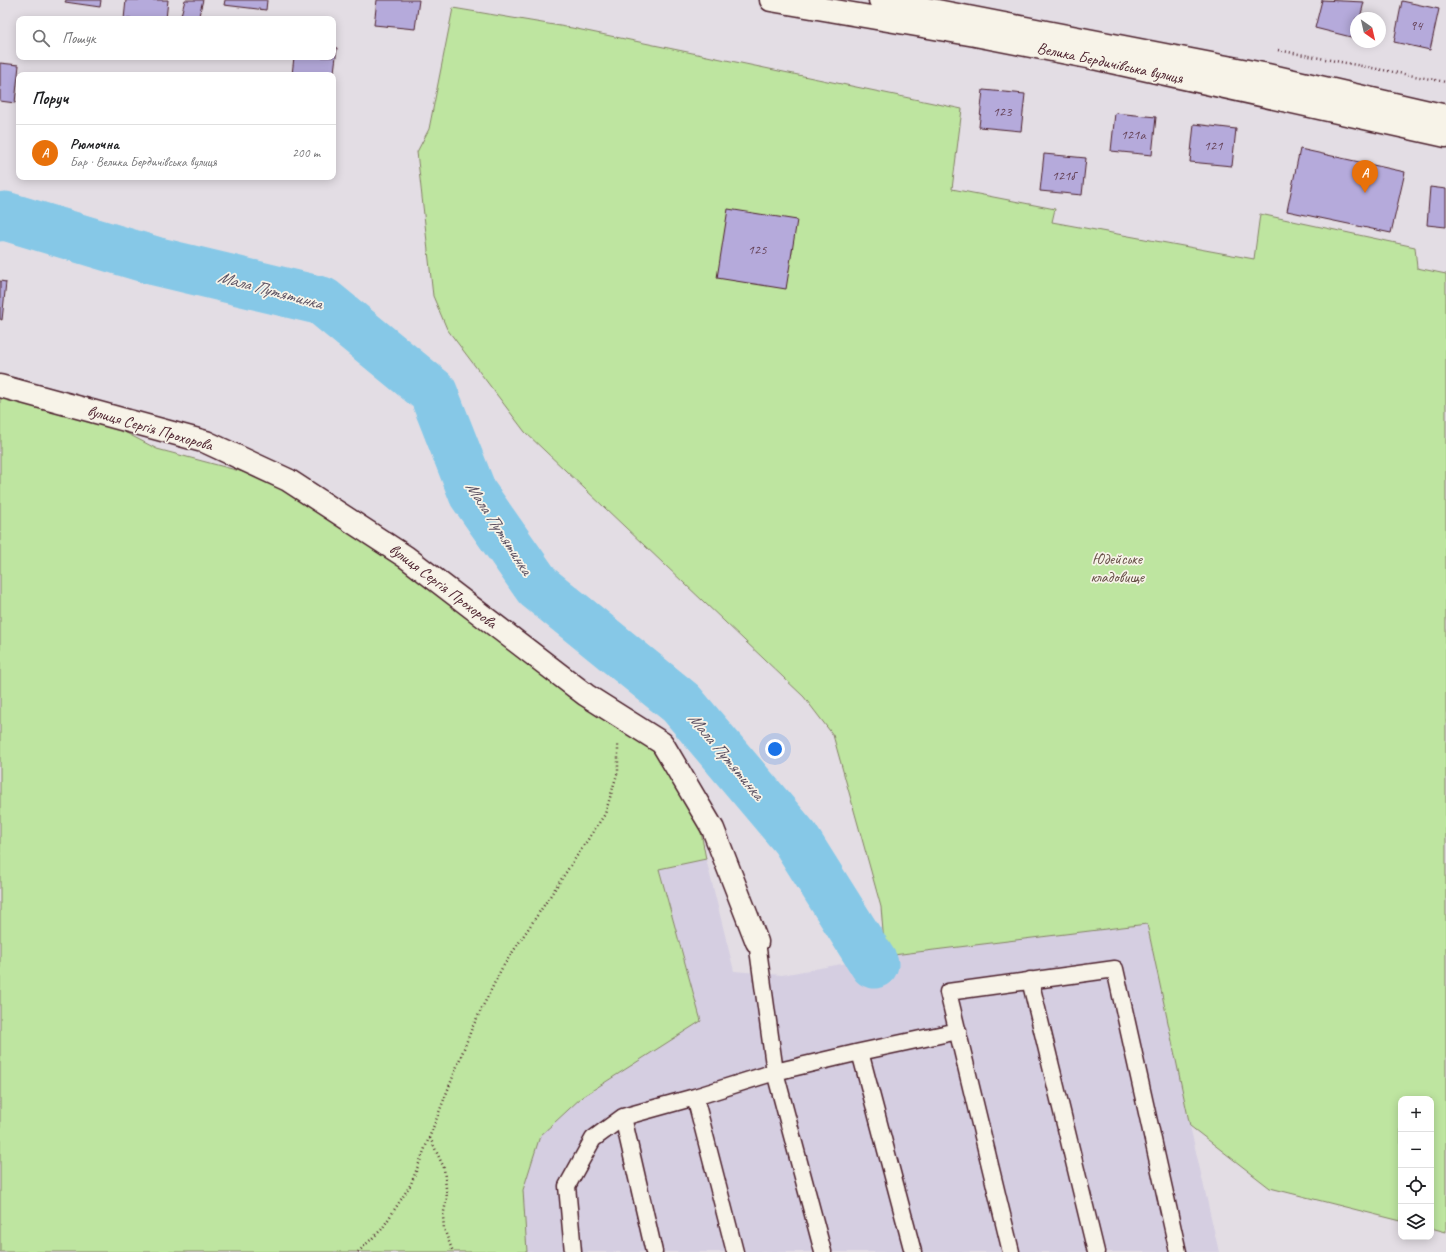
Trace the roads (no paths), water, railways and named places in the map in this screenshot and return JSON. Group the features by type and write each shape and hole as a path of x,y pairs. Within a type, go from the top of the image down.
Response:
{"main road":[{"name":"Велика Бердичівська вулиця","path":"771,0 975,35 1090,58 1446,136"},
{"name":"Велика Бердичівська вулиця","path":"880,0 1263,74 1446,116"},
{"name":"вулиця Сергія Прохорова","path":"0,386 206,442 288,480 406,557 586,695 662,743 713,829 756,942"}],"lane":[{"path":"756,942 775,1072 823,1252"},
{"path":"1011,1252 948,992 1114,969 1178,1252"},
{"path":"1030,980 1096,1252"},
{"path":"574,1252 567,1186 593,1139 623,1117 695,1097 775,1072 958,1031"},
{"path":"860,1052 913,1252"},
{"path":"695,1097 735,1252"},
{"path":"623,1117 654,1252"}],"waterway":[{"name":"Мала Путятинка","path":"0,217 5,216 155,261 322,301 433,392 473,494 538,587 681,703 795,838 874,964"}],"place":[{"name":"Рюмочна","path":"1365,193"}],"park label":[{"name":"Юдейське кладовище","path":"1117,568"}]}
